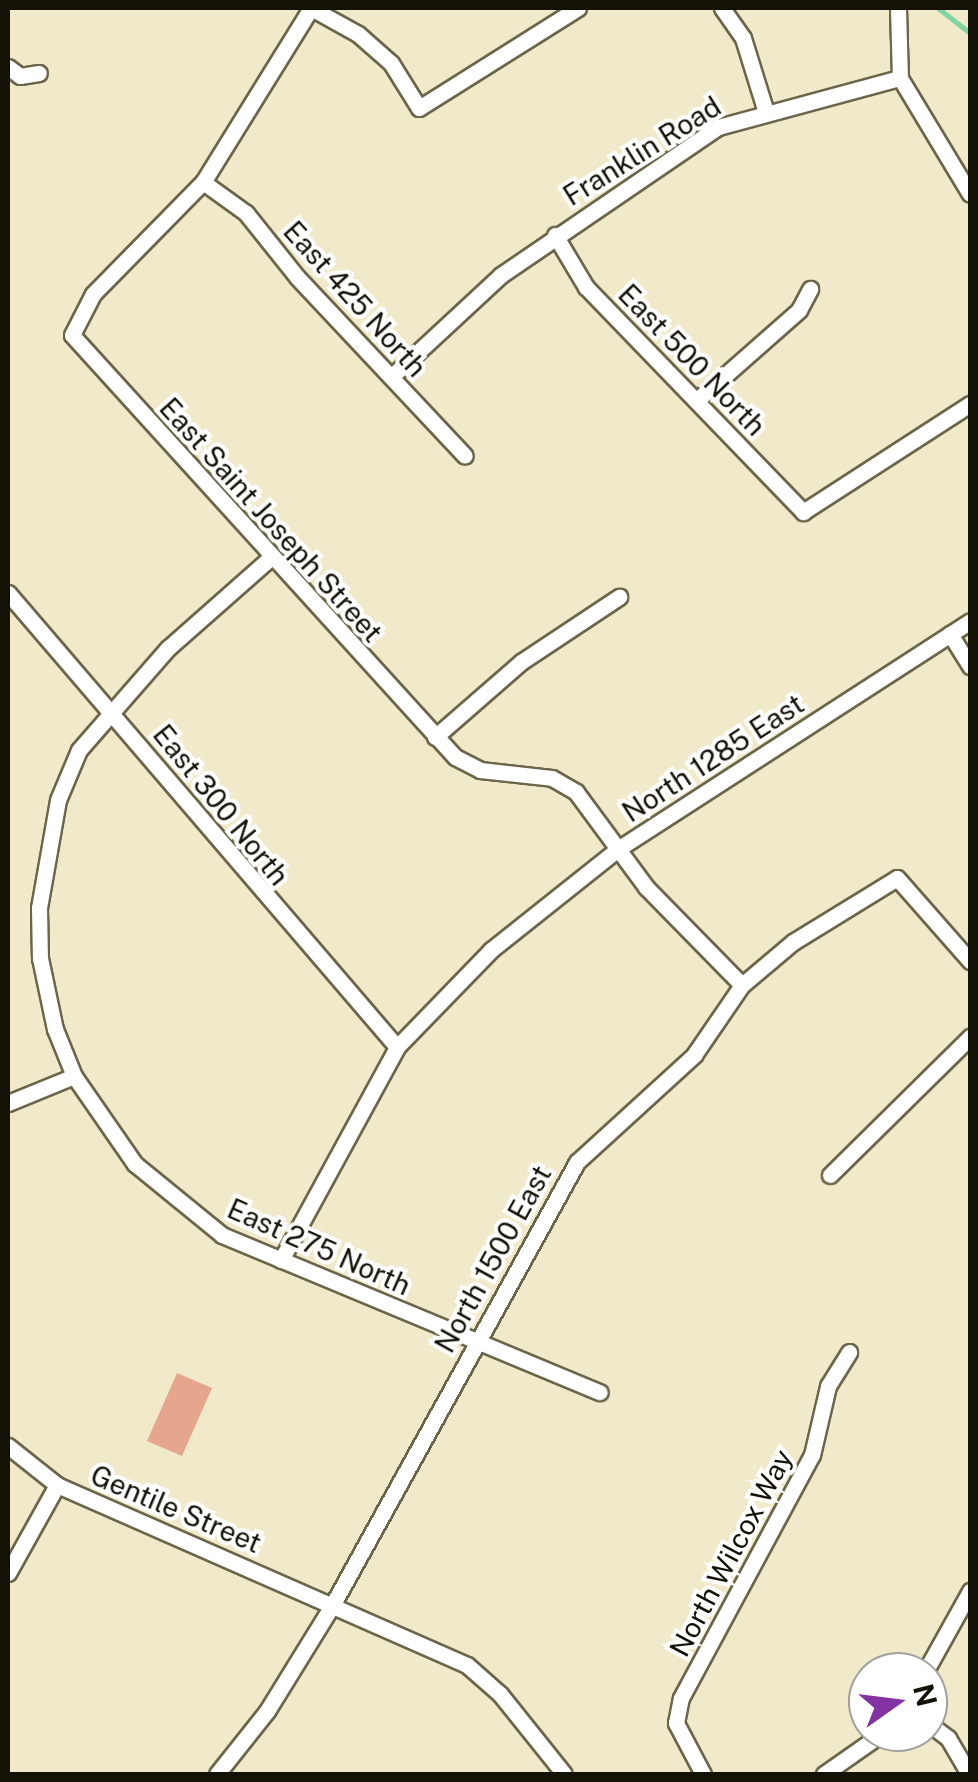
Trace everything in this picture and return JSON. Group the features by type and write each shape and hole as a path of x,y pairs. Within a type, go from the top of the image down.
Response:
{"street":[{"path":"203,182 311,8 358,34 391,63 419,108 578,8"},
{"path":"722,8 743,38 765,109"},
{"path":"898,8 900,78 970,194"},
{"path":"8,68 20,76 39,73"},
{"name":"Franklin Road","path":"391,378 500,275 718,127 765,109 900,78"},
{"name":"East Saint Joseph Street","path":"203,182 93,294 72,336 269,559 435,737 480,770 552,778 576,792 618,850 742,985"},
{"name":"East 425 North","path":"203,182 246,213 465,456"},
{"name":"East 500 North","path":"555,235 586,287 803,512 970,404"},
{"path":"698,400 799,310 810,289"},
{"name":"East 275 North","path":"269,559 168,648 111,709 79,750 58,800 38,908 40,958 74,1076 135,1164 177,1204 222,1235 473,1344 600,1392"},
{"name":"East 300 North","path":"8,593 111,709 254,886 397,1047"},
{"path":"435,737 521,662 620,598"},
{"name":"North 1285 East","path":"282,1260 397,1047 491,950 618,850 970,620"},
{"path":"950,634 970,666"},
{"name":"North 1500 East","path":"217,1774 268,1711 333,1604 473,1344 577,1162 694,1055 742,985 793,942 898,878 970,960"},
{"path":"830,1174 970,1038"},
{"path":"8,1103 74,1076"},
{"name":"North Wilcox Way","path":"703,1774 676,1723 681,1698 812,1455 828,1386 849,1352"},
{"name":"Gentile Street","path":"8,1446 57,1485 467,1665 500,1694 564,1774"},
{"path":"8,1573 57,1485"},
{"path":"936,1652 970,1591"},
{"path":"948,1738 969,1774"},
{"path":"824,1774 855,1752"}],"shaded area":[{"path":"177,1373 212,1388 182,1456 147,1441"}],"waterway":[{"path":"938,8 970,33"}]}
